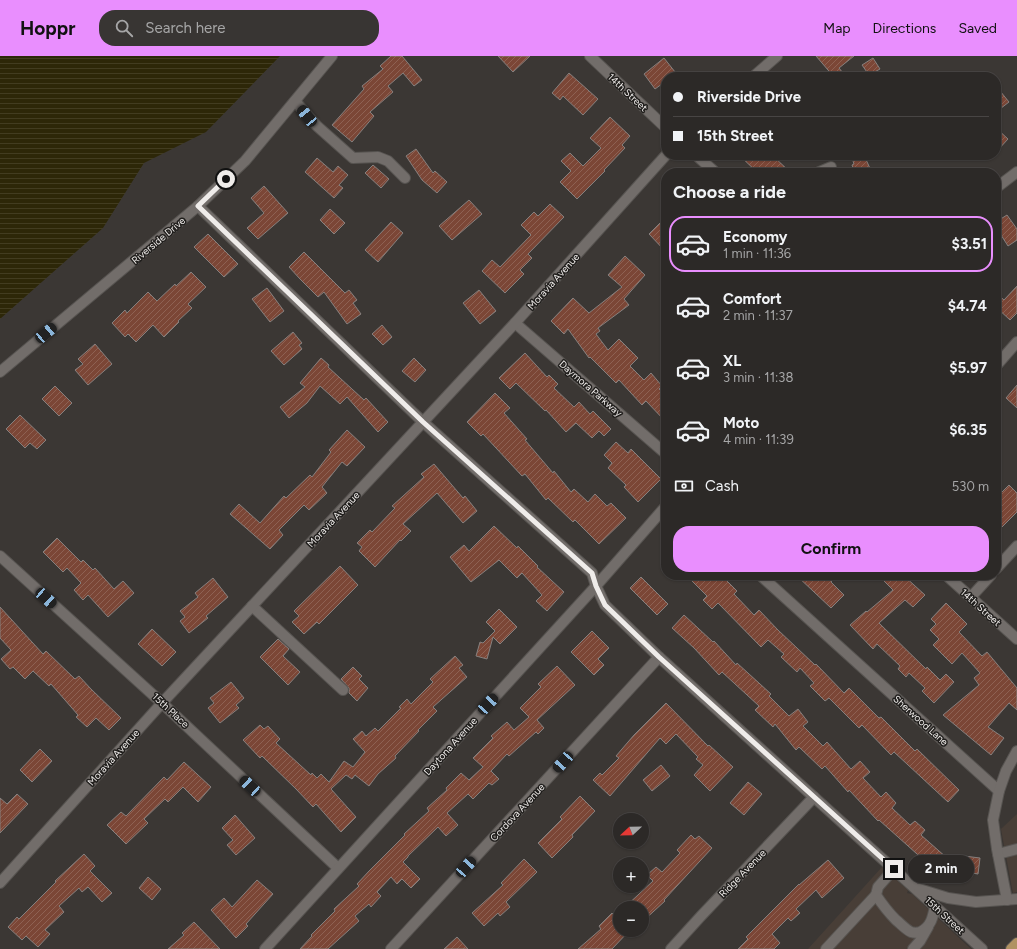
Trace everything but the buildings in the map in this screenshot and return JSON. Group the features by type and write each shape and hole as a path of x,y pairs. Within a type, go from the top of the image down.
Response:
{"main road":[{"path":"1011,949 1017,943"}],"street":[{"name":"Riverside Drive","path":"0,372 198,206 246,161 332,56"},
{"name":"14th Street","path":"590,56 661,123"},
{"path":"759,72 777,56"},
{"path":"295,101 317,126 353,158 378,157 388,161 405,178"},
{"name":"Moravia Avenue","path":"0,883 162,702 515,323 662,160"},
{"path":"702,160 710,168"},
{"path":"1001,184 1017,172"},
{"name":"15th Street","path":"198,206 423,422 592,573 605,605 659,657 982,949"},
{"name":"Daymora Parkway","path":"515,323 661,450"},
{"path":"1001,360 1017,342"},
{"name":"Daytona Avenue","path":"264,949 596,586 661,512"},
{"path":"1001,564 1017,546"},
{"name":"15th Place","path":"0,556 162,702 338,868"},
{"name":"Sherwood Lane","path":"766,580 999,791"},
{"name":"14th Street","path":"952,580 1017,639"},
{"path":"971,597 986,580"},
{"path":"252,606 343,690"},
{"name":"Cordova Avenue","path":"391,949 659,657"},
{"path":"916,889 948,898 976,902 1012,899 998,854 993,820 999,791 1006,771 1017,751"},
{"name":"Ridge Avenue","path":"671,949 814,797"},
{"path":"998,854 1017,849"},
{"path":"826,949 876,895 878,887 894,869"},
{"path":"876,895 890,914 912,933 918,933 928,927"},
{"path":"913,949 920,941 928,927 935,906"}],"shaded area":[{"path":"0,56 280,56 206,132 144,163 103,228 0,319"},
{"path":"1017,814 1017,892 1013,893 1001,829"},
{"path":"882,867 908,890 907,893 912,894 971,949 808,949"}],"route":[{"path":"226,179 198,206 423,422 592,573 605,605 659,657 894,869"}]}
